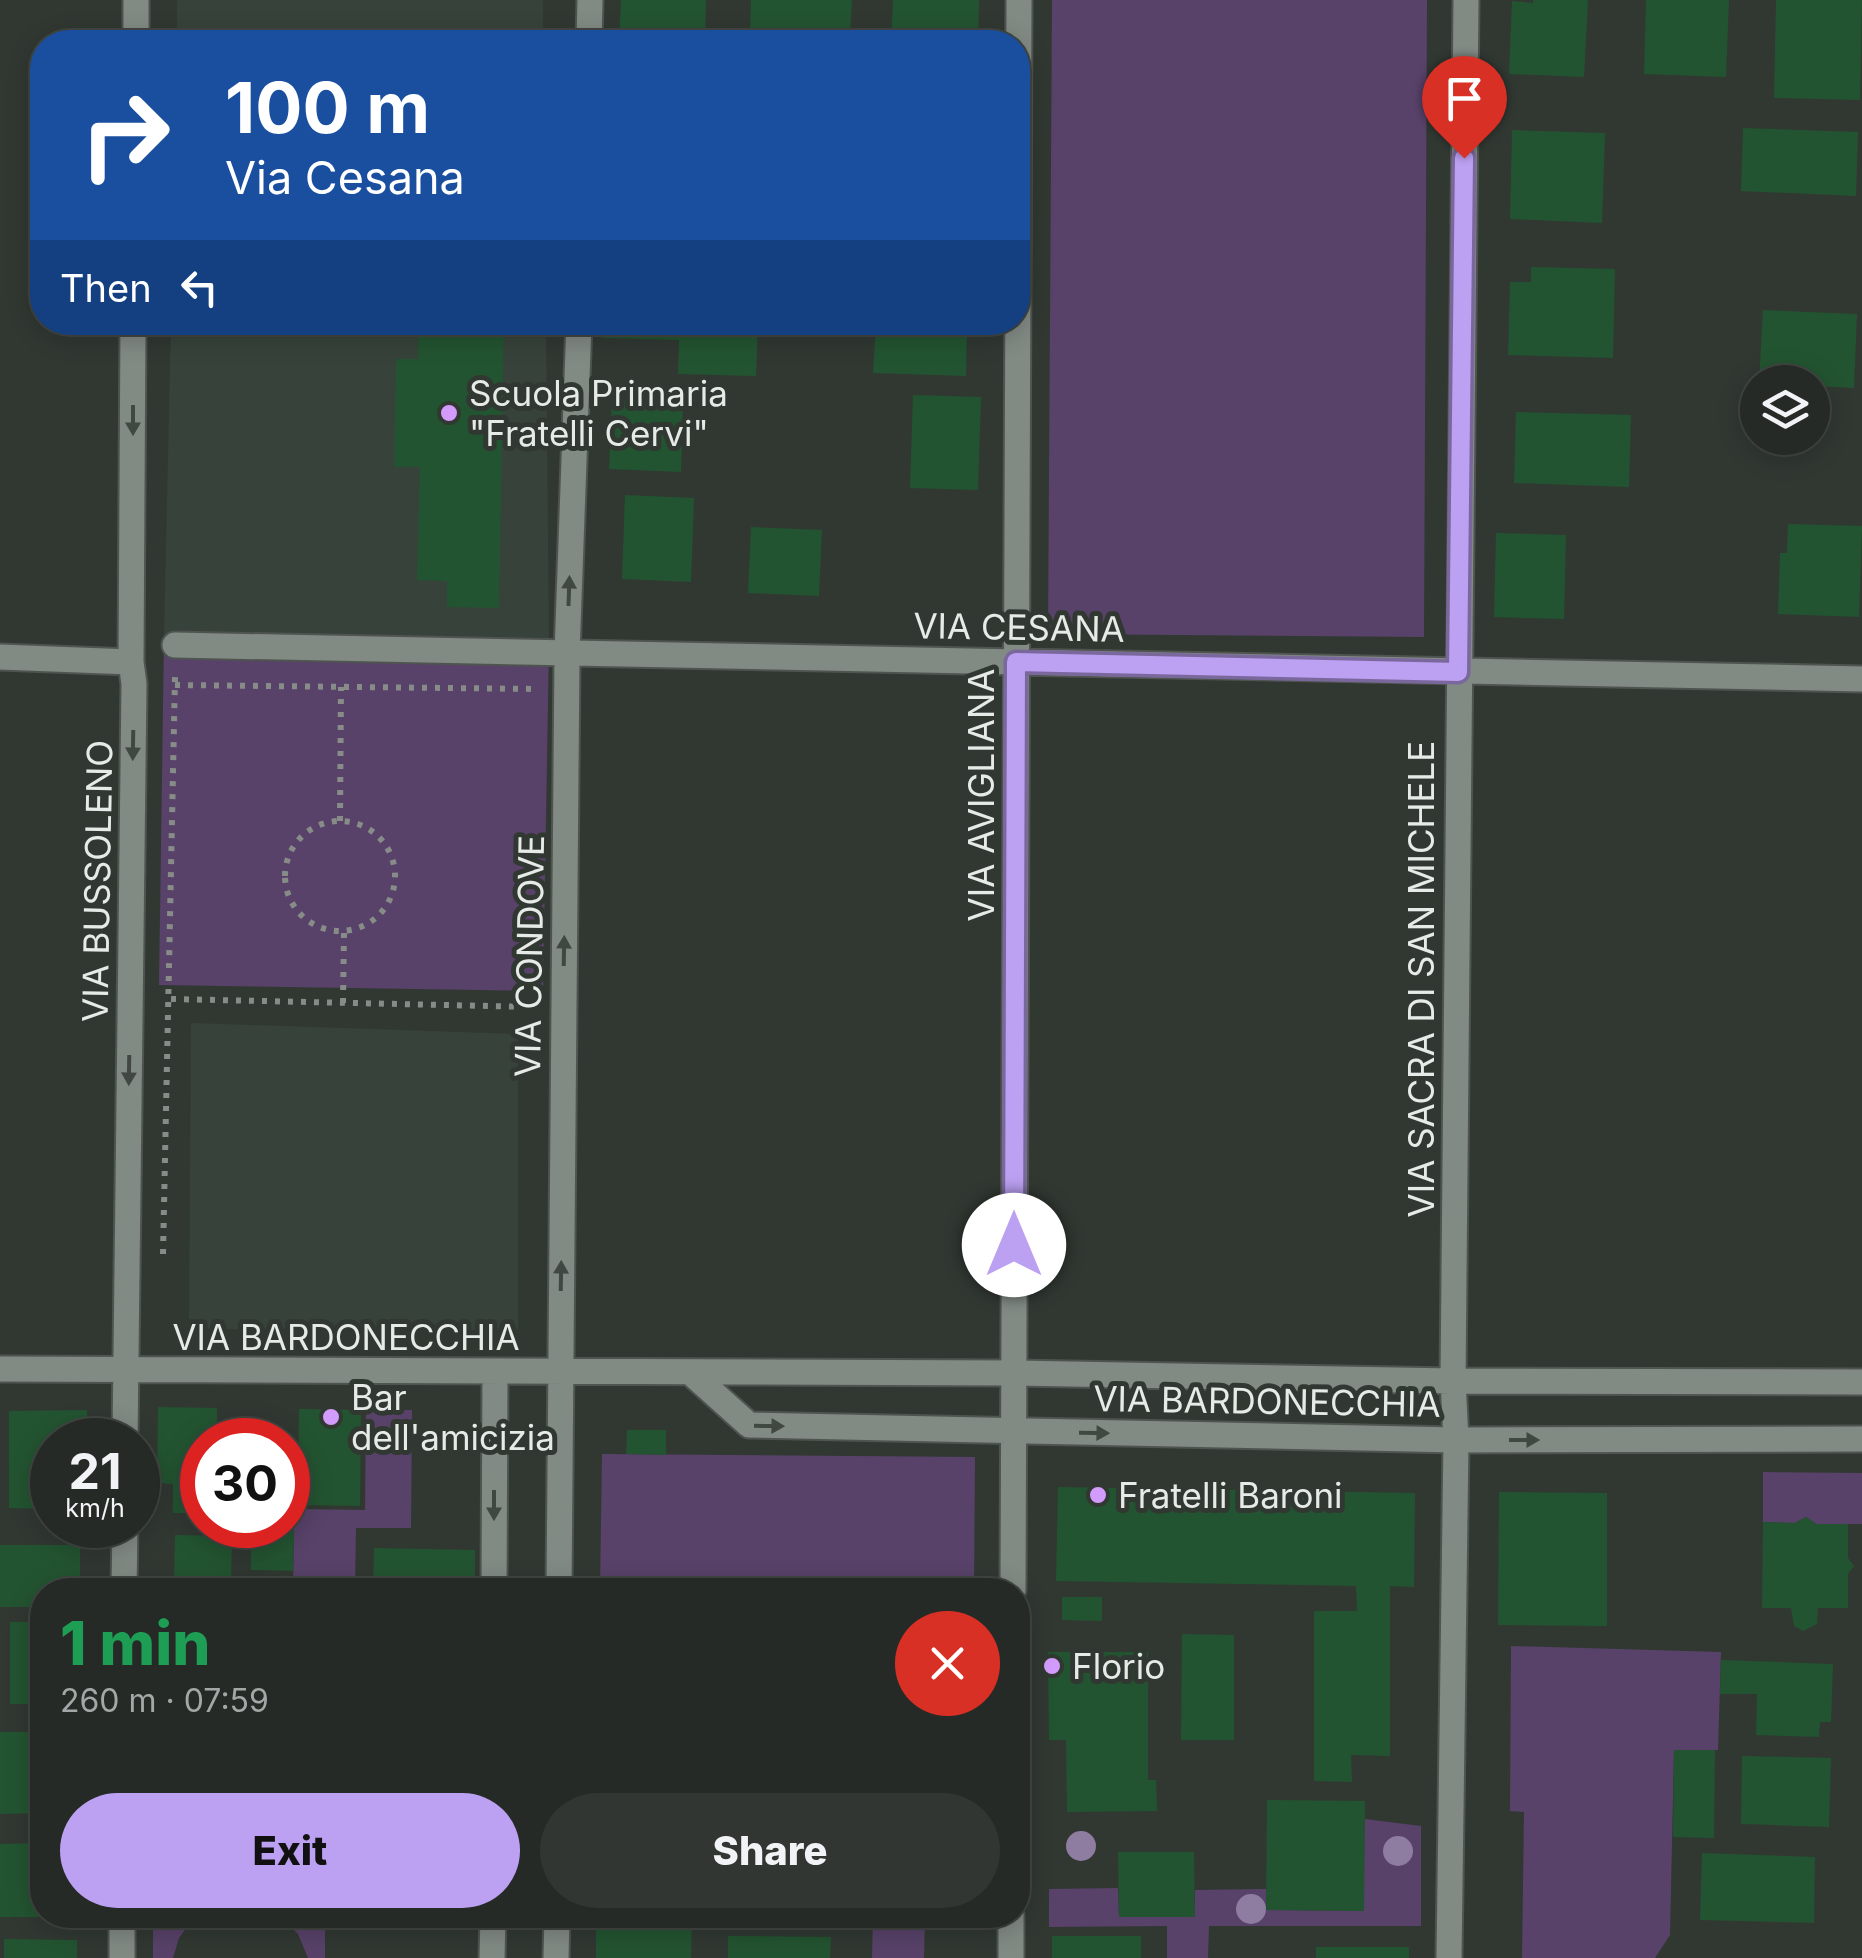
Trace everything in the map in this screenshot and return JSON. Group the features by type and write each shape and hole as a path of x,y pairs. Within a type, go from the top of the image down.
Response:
{"street":[{"path":"136,0 136,30"},
{"path":"589,30 590,0"},
{"name":"VIA AVIGLIANA","path":"1019,0 1019,30"},
{"name":"VIA SACRA DI SAN MICHELE","path":"1449,1958 1466,0"},
{"name":"VIA BUSSOLENO","path":"125,1418 134,335"},
{"name":"VIA CONDOVE","path":"559,1578 566,689 579,335"},
{"name":"VIA AVIGLIANA","path":"1012,1578 1017,335"},
{"name":"VIA CESANA","path":"176,646 1862,679"},
{"path":"0,657 132,673"},
{"name":"VIA BARDONECCHIA","path":"0,1369 1014,1373 1453,1381 1862,1382"},
{"path":"494,1578 495,1373"},
{"name":"VIA BARDONECCHIA","path":"692,1373 748,1425 1456,1440 1862,1438"},
{"path":"124,1578 125,1548"},
{"path":"122,1928 122,1958"},
{"path":"492,1958 493,1928"},
{"path":"556,1928 556,1958"},
{"path":"1011,1958 1012,1928"}],"path":[{"path":"163,1273 176,646"},
{"path":"132,673 175,685 566,689"},
{"path":"340,821 341,687"},
{"path":"340,821 372,830 393,857 396,874 394,891 375,920 344,932 310,923 288,896 285,878 287,860 306,832 340,821"},
{"path":"343,1003 344,932"},
{"path":"171,999 537,1007"}],"shaded area":[{"path":"177,0 543,0 543,30 177,30"},
{"path":"1052,0 1427,0 1424,637 1048,634"},
{"path":"171,335 546,335 549,646 164,637"},
{"path":"164,637 549,646 543,991 159,985"},
{"path":"191,1023 518,1034 518,1330 189,1329"},
{"path":"366,1410 412,1410 411,1528 356,1528 355,1578 293,1578 294,1548 310,1548 310,1509 365,1510"},
{"path":"602,1454 975,1457 974,1578 600,1578"},
{"path":"1763,1472 1862,1473 1862,1524 1816,1524 1806,1517 1795,1523 1763,1522"},
{"path":"1511,1646 1721,1652 1718,1750 1674,1750 1670,1935 1655,1958 1522,1958 1524,1812 1510,1811"},
{"path":"1365,1819 1421,1826 1421,1926 1209,1926 1208,1958 1167,1958 1167,1926 1049,1927 1049,1889 1118,1888 1119,1917 1195,1917 1195,1890 1266,1889 1266,1910 1363,1911"},
{"path":"153,1928 186,1928 173,1958 153,1958"},
{"path":"292,1928 325,1928 325,1958 308,1958"},
{"path":"325,1928 475,1928 475,1929"},
{"path":"873,1928 925,1928 924,1958 872,1958"}],"building":[{"path":"621,0 706,0 705,30 620,30"},
{"path":"751,0 852,0 850,30 750,30"},
{"path":"893,0 979,0 978,30 892,30"},
{"path":"1588,0 1584,77 1509,74 1512,1"},
{"path":"1646,0 1729,0 1726,77 1644,74"},
{"path":"1776,0 1862,0 1860,100 1774,98"},
{"path":"1743,128 1858,132 1856,196 1741,191"},
{"path":"1512,130 1605,133 1602,223 1510,219"},
{"path":"1531,267 1615,269 1613,358 1508,355 1510,282 1531,282"},
{"path":"1763,310 1857,314 1854,388 1830,387 1830,365 1760,365"},
{"name":"Scuola Primaria \"Fratelli Cervi\"","path":"418,335 504,335 499,608 447,607 447,581 417,580 420,467 394,467 396,359 418,359"},
{"path":"758,335 756,376 678,374 679,340 601,338"},
{"path":"875,335 967,335 966,376 873,373"},
{"path":"913,395 981,397 978,490 910,488"},
{"path":"612,400 683,403 681,472 609,469"},
{"path":"1516,412 1631,415 1629,487 1514,483"},
{"path":"625,495 694,498 691,582 622,579"},
{"path":"1788,524 1862,526 1859,617 1778,614 1780,553 1787,553"},
{"path":"751,527 822,530 819,596 748,593"},
{"path":"1496,533 1566,535 1564,619 1494,617"},
{"path":"158,1407 217,1408 217,1418 180,1418 180,1513 173,1513 173,1484 160,1483"},
{"path":"299,1409 361,1410 360,1506 310,1505 310,1418 299,1418"},
{"path":"87,1410 87,1418 30,1418 30,1508 9,1508 9,1411"},
{"path":"627,1430 666,1430 666,1455 626,1454"},
{"path":"1058,1487 1415,1493 1414,1587 1390,1586 1390,1756 1351,1755 1352,1782 1314,1781 1314,1611 1357,1611 1356,1586 1056,1581"},
{"path":"1499,1492 1607,1493 1607,1626 1498,1625"},
{"path":"1806,1517 1816,1524 1848,1524 1848,1558 1854,1566 1848,1574 1848,1608 1818,1608 1817,1624 1803,1631 1794,1626 1791,1608 1762,1608 1763,1522 1795,1523"},
{"path":"175,1535 180,1535 180,1548 232,1548 231,1578 174,1578"},
{"path":"0,1545 80,1548 80,1578 30,1578 30,1607 0,1607"},
{"path":"251,1548 294,1548 293,1571 251,1570"},
{"path":"374,1548 475,1550 475,1578 373,1578"},
{"path":"1062,1597 1102,1597 1102,1621 1062,1620"},
{"path":"10,1622 30,1622 30,1704 10,1704"},
{"path":"1182,1634 1234,1635 1234,1740 1181,1740"},
{"path":"1048,1652 1148,1652 1148,1780 1156,1780 1157,1811 1067,1812 1066,1740 1049,1740"},
{"path":"1721,1660 1833,1664 1831,1722 1820,1722 1819,1737 1756,1735 1757,1694 1720,1694"},
{"path":"0,1732 30,1732 30,1813 0,1814"},
{"path":"1674,1750 1715,1750 1714,1838 1673,1837"},
{"path":"1742,1756 1831,1758 1829,1827 1741,1824"},
{"path":"1267,1800 1365,1801 1364,1911 1266,1910"},
{"path":"30,1843 30,1917 0,1917 0,1844"},
{"path":"1118,1852 1194,1852 1195,1917 1119,1917"},
{"path":"1702,1853 1815,1857 1814,1923 1700,1920"},
{"path":"596,1928 692,1928 691,1958 596,1958"},
{"path":"728,1936 831,1937 830,1958 728,1958"},
{"path":"1052,1936 1141,1936 1141,1958 1052,1958"},
{"path":"4,1939 77,1940 77,1958 4,1958"},
{"path":"1316,1947 1409,1947 1409,1958 1316,1958"}],"place":[{"name":"Scuola Primaria \"Fratelli Cervi\"","path":"449,413"},
{"name":"Bar dell'amicizia","path":"331,1417"},
{"name":"Fratelli Baroni","path":"1098,1495"},
{"name":"Florio","path":"1052,1666"}],"route":[{"path":"1014,1245 1016,662 1458,672 1464,158"}]}
